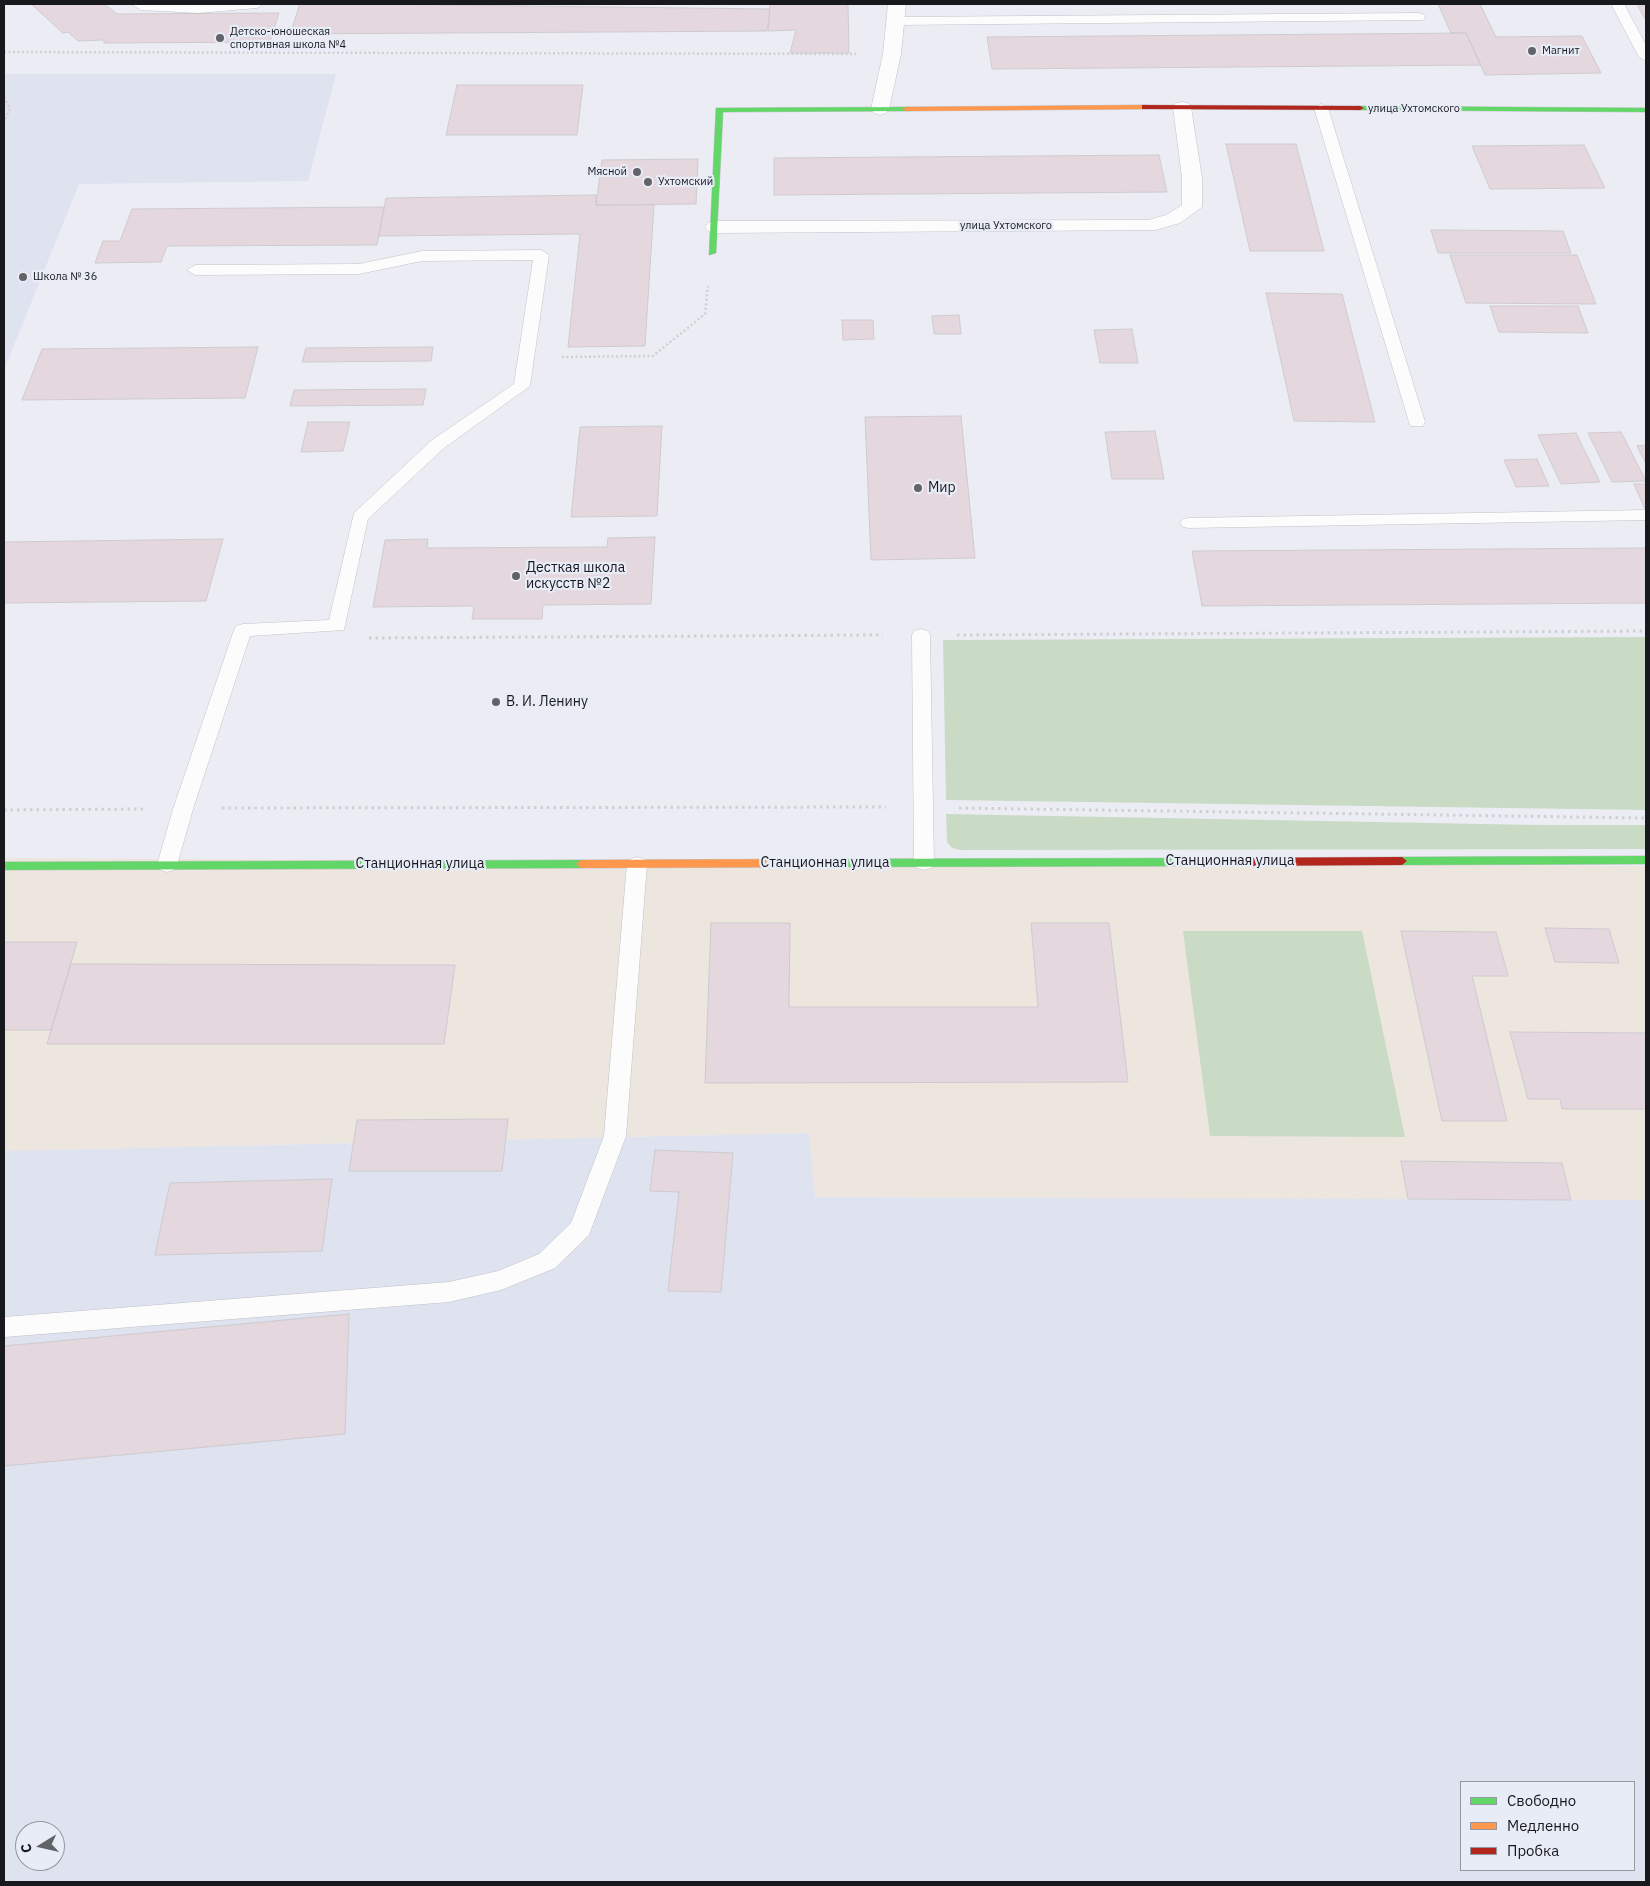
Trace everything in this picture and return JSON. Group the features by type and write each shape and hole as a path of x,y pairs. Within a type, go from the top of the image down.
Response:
{"street":[{"path":"880,109 892,54 897,13"},
{"name":"улица Ухтомского","path":"715,227 1149,226 1173,219 1192,207 1192,178 1182,107"},
{"name":"улица Ухтомского","path":"712,253 715,227 720,110 1182,107 1646,110"},
{"name":"Станционная улица","path":"4,866 1646,860"}],"lane":[{"path":"138,4 141,6 198,8 257,4"},
{"path":"1617,4 1646,57"},
{"path":"897,13 1418,17"},
{"path":"1321,108 1417,422"},
{"path":"167,865 183,809 243,630 336,626 360,517 438,444 522,386 541,255 422,256 359,269 195,270"},
{"path":"1189,523 1646,515"},
{"path":"920,635 924,862"},
{"path":"4,1327 449,1292 501,1280 547,1262 580,1228 615,1136 636,864"}],"path":[{"path":"4,52 892,54"},
{"path":"4,97 10,108 4,121"},
{"path":"527,358 653,356 705,314 712,253"},
{"path":"365,638 1646,631"},
{"path":"4,810 183,809"}],"shaded area":[{"name":"Школа № 36","path":"4,74 336,74 308,181 79,184 4,370"},
{"path":"4,858 1646,866 1646,1200 815,1197 809,1133 4,1151"},
{"path":"809,1133 815,1197 1646,1200 1646,1882 4,1882 4,1151"}],"green space":[{"path":"1646,637 1646,810 946,800 943,640"},
{"path":"946,814 1538,825 1646,825 1646,849 960,850 952,848 947,842"},
{"path":"1183,931 1362,931 1405,1137 1210,1136"}],"building":[{"path":"31,4 104,4 117,14 279,13 270,42 104,43 104,40 78,41 68,32 63,33"},
{"path":"300,4 770,9 767,31 290,34"},
{"path":"770,4 848,4 849,53 790,53 796,30 768,31"},
{"name":"Магнит","path":"1438,4 1480,4 1496,37 1582,36 1601,73 1485,75 1466,33 1451,33"},
{"path":"1637,4 1646,4 1646,21"},
{"path":"1466,33 1481,65 992,69 987,37"},
{"path":"457,85 583,85 577,135 446,135"},
{"path":"1226,144 1296,144 1324,251 1250,251"},
{"path":"1584,145 1605,188 1490,189 1472,146"},
{"path":"1159,155 1167,192 774,195 774,158"},
{"name":"Ухтомский","path":"698,159 696,204 596,205 602,160"},
{"path":"596,195 596,205 654,205 645,346 568,347 580,234 379,236 386,198"},
{"path":"384,207 377,245 167,246 161,262 95,263 103,241 120,241 132,209"},
{"path":"1431,230 1563,231 1571,253 1438,253"},
{"path":"1450,255 1577,255 1596,304 1466,303"},
{"path":"1266,293 1342,294 1375,422 1294,421"},
{"path":"1490,306 1578,306 1588,333 1499,332"},
{"path":"959,315 961,334 934,334 932,316"},
{"path":"842,320 873,320 874,339 843,340"},
{"path":"1132,329 1138,363 1100,363 1094,330"},
{"path":"258,347 245,398 22,400 42,349"},
{"path":"433,347 431,361 302,362 306,348"},
{"path":"426,389 423,405 290,406 294,390"},
{"name":"Мир","path":"961,416 975,558 871,560 865,417"},
{"path":"308,422 350,422 343,451 301,452"},
{"path":"662,426 657,516 571,517 580,427"},
{"path":"1155,431 1164,479 1112,479 1105,432"},
{"path":"1621,432 1646,481 1612,482 1588,433"},
{"path":"1576,433 1600,482 1561,484 1538,435"},
{"path":"1646,445 1646,464 1637,446"},
{"path":"1537,459 1549,486 1516,487 1504,460"},
{"path":"1634,484 1646,484 1646,509 1645,509"},
{"name":"Десткая школа искусств №2","path":"655,537 651,604 543,605 542,619 472,619 474,606 373,607 385,540 428,539 427,548 607,547 608,538"},
{"path":"223,539 206,601 4,603 4,542"},
{"path":"1646,548 1646,603 1202,606 1192,551"},
{"path":"711,923 790,923 789,1007 1038,1007 1031,923 1109,923 1128,1082 705,1083"},
{"path":"1545,928 1609,929 1619,963 1555,962"},
{"path":"1401,931 1496,932 1508,976 1472,976 1507,1121 1442,1121"},
{"path":"4,942 77,942 51,1030 4,1030"},
{"path":"71,964 455,965 444,1044 47,1044"},
{"path":"1510,1032 1646,1033 1646,1109 1562,1109 1560,1099 1528,1099"},
{"path":"508,1119 502,1171 349,1171 357,1120"},
{"path":"655,1150 733,1153 721,1292 668,1291 679,1192 650,1191"},
{"path":"1401,1161 1562,1163 1571,1200 1408,1199"},
{"path":"332,1179 322,1251 155,1255 170,1183"},
{"path":"349,1314 345,1434 4,1466 4,1346"}],"traffic: fast":[{"path":"1360,108 1646,110"},
{"path":"712,253 719,110 906,109"},
{"path":"1402,861 1646,860"},
{"path":"821,863 1217,862"},
{"path":"4,866 581,864"}],"traffic: slow":[{"path":"906,109 1145,107"},
{"path":"581,864 821,863"}],"traffic: jam":[{"path":"1145,107 1360,108"},
{"path":"1217,862 1402,861"}],"place":[{"name":"Детско-юношеская спортивная школа №4","path":"220,38"},
{"name":"Магнит","path":"1532,51"},
{"name":"Мясной","path":"637,172"},
{"name":"Ухтомский","path":"648,182"},
{"name":"Школа № 36","path":"23,277"},
{"name":"Мир","path":"918,488"},
{"name":"Десткая школа искусств №2","path":"516,576"},
{"name":"В. И. Ленину","path":"496,702"}]}
